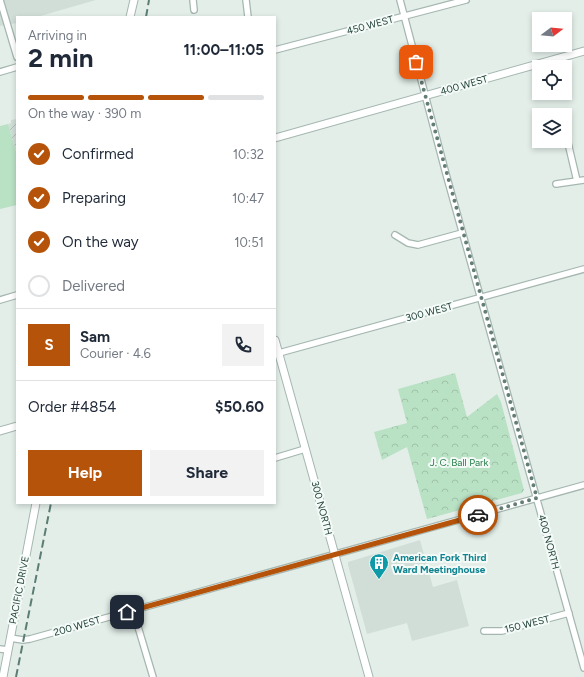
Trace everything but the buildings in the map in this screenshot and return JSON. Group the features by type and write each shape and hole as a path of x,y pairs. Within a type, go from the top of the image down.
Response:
{"street":[{"path":"0,0 16,54"},
{"path":"130,16 134,0"},
{"path":"193,0 194,10"},
{"path":"246,0 248,16"},
{"name":"400 NORTH","path":"400,0 462,233 584,668"},
{"name":"450 WEST","path":"276,50 466,0"},
{"name":"400 WEST","path":"276,138 584,51"},
{"path":"0,72 16,67"},
{"path":"569,148 577,181"},
{"path":"556,184 584,180"},
{"path":"395,235 408,243 418,245 462,233"},
{"name":"300 WEST","path":"277,354 584,269"},
{"path":"0,300 16,295"},
{"name":"300 NORTH","path":"277,354 369,677"},
{"path":"0,431 16,426"},
{"path":"276,458 305,449"},
{"name":"200 WEST","path":"10,638 23,640 30,639 584,485"},
{"name":"PACIFIC DRIVE","path":"3,677 4,650 10,638 36,504"},
{"path":"133,610 153,677"},
{"name":"150 WEST","path":"484,630 502,631 569,613"}],"shaded area":[{"path":"0,0 96,0 40,16 16,16 16,23 0,26"},
{"path":"16,119 16,152 8,124 11,123 11,120"},
{"path":"420,540 433,587 457,580 469,626 412,641 407,623 367,634 348,562"}],"green space":[{"path":"8,124 16,152 16,205 0,209 0,126"},
{"name":"J. C. Ball Park","path":"455,373 467,417 497,394 501,402 524,490 522,493 427,519 407,447 382,460 374,432 407,423 398,389"}],"railway":[{"path":"146,16 149,0"},
{"path":"16,677 51,504"}],"way so far":[{"path":"416,62 537,498 478,515"}],"place":[{"name":"American Fork Third Ward Meetinghouse","path":"379,580"}],"route":[{"path":"127,612 478,515"}]}
